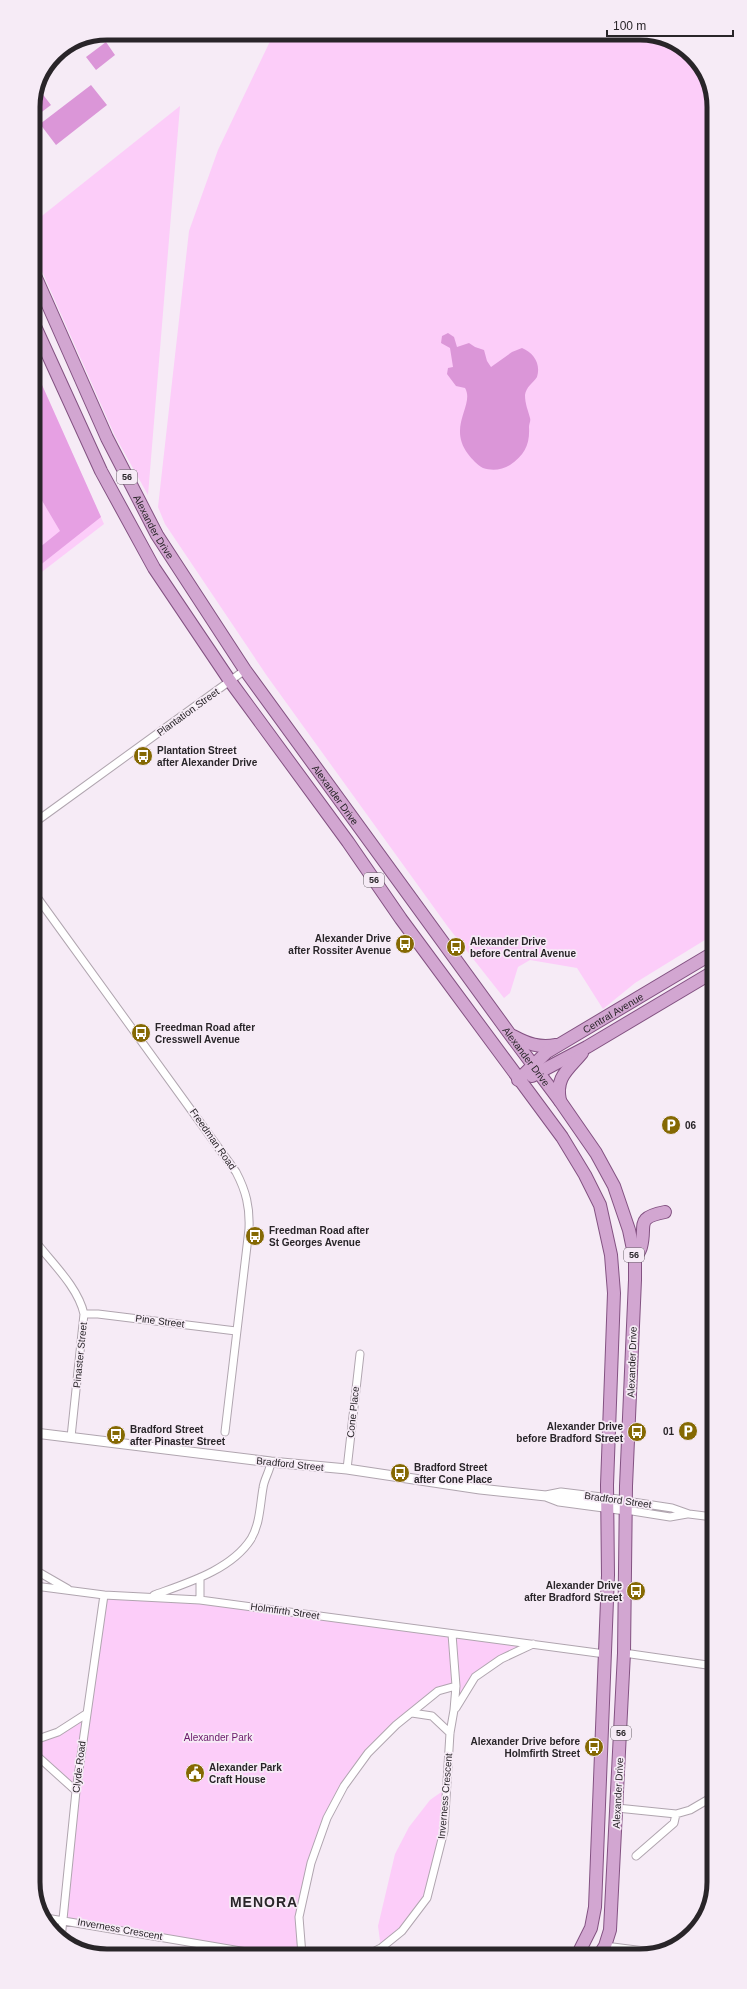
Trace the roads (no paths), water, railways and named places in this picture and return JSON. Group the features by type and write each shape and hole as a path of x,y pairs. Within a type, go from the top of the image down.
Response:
{"main road":[{"name":"Alexander Drive","path":"40,287 107,438 157,535 246,670 560,1101 596,1153 614,1186 629,1230 635,1259 626,1506 624,1653 610,1930 603,1949"},
{"name":"Alexander Drive","path":"40,338 100,471 154,568 230,681 562,1138 592,1187 604,1217 612,1255 614,1292 607,1503 608,1575 595,1907 591,1928 580,1949"},
{"name":"Central Avenue","path":"536,1069 560,1045 707,957"},
{"name":"Central Avenue","path":"519,1080 536,1069 587,1047 707,976"},
{"path":"509,1033 527,1044 539,1047 560,1045"},
{"path":"560,1101 557,1089 561,1078 587,1047"},
{"path":"635,1259 641,1247 643,1223 650,1216 665,1212"}],"street":[{"name":"Plantation Street","path":"40,819 246,670"},
{"name":"Freedman Road","path":"40,901 198,1117 236,1172 247,1196 249,1214 225,1432"},
{"name":"Pinaster Street","path":"40,1247 76,1293 82,1303 84,1314 71,1438"},
{"name":"Pine Street","path":"84,1314 98,1314 236,1331"},
{"name":"Cone Place","path":"347,1470 360,1354"},
{"name":"Bradford Street","path":"40,1434 347,1470 480,1489 546,1496 559,1501 607,1503 670,1517 689,1514 707,1516"},
{"path":"150,1596 200,1578 227,1563 251,1539 256,1526 263,1486 271,1462"},
{"path":"40,1573 71,1590"},
{"path":"200,1578 200,1600"},
{"name":"Holmfirth Street","path":"40,1587 104,1595 150,1596 200,1600 452,1634 534,1643 605,1654"},
{"name":"Clyde Road","path":"62,1931 76,1791 104,1595"},
{"name":"Inverness Crescent","path":"379,1949 402,1931 427,1898 444,1831 450,1733 456,1686 452,1634"},
{"path":"454,1710 475,1677 501,1659 534,1643"},
{"path":"624,1653 707,1665"},
{"path":"302,1949 299,1917 311,1863 327,1818 344,1786 368,1752 396,1725 438,1691 456,1686"},
{"path":"412,1713 432,1716 450,1733"},
{"path":"40,1738 58,1732 86,1714"},
{"path":"40,1759 76,1791"},
{"path":"617,1808 676,1814 690,1810 707,1800"},
{"path":"636,1856 674,1823 676,1814"},
{"name":"Inverness Crescent","path":"51,1918 64,1919 231,1949"}],"place":[{"name":"Plantation Street after Alexander Drive","path":"143,756"},
{"name":"Alexander Drive after Rossiter Avenue","path":"405,944"},
{"name":"Alexander Drive before Central Avenue","path":"456,947"},
{"name":"Freedman Road after Cresswell Avenue","path":"141,1033"},
{"name":"06","path":"671,1125"},
{"name":"Freedman Road after St Georges Avenue","path":"255,1236"},
{"name":"01","path":"688,1431"},
{"name":"Alexander Drive before Bradford Street","path":"637,1432"},
{"name":"Bradford Street after Pinaster Street","path":"116,1435"},
{"name":"Bradford Street after Cone Place","path":"400,1473"},
{"name":"Alexander Drive after Bradford Street","path":"636,1591"},
{"name":"Alexander Drive before Holmfirth Street","path":"594,1747"},
{"name":"Alexander Park Craft House","path":"195,1773"}],"district":[{"name":"MENORA","path":"264,1902"}],"park label":[{"name":"Alexander Park","path":"218,1737"}]}
